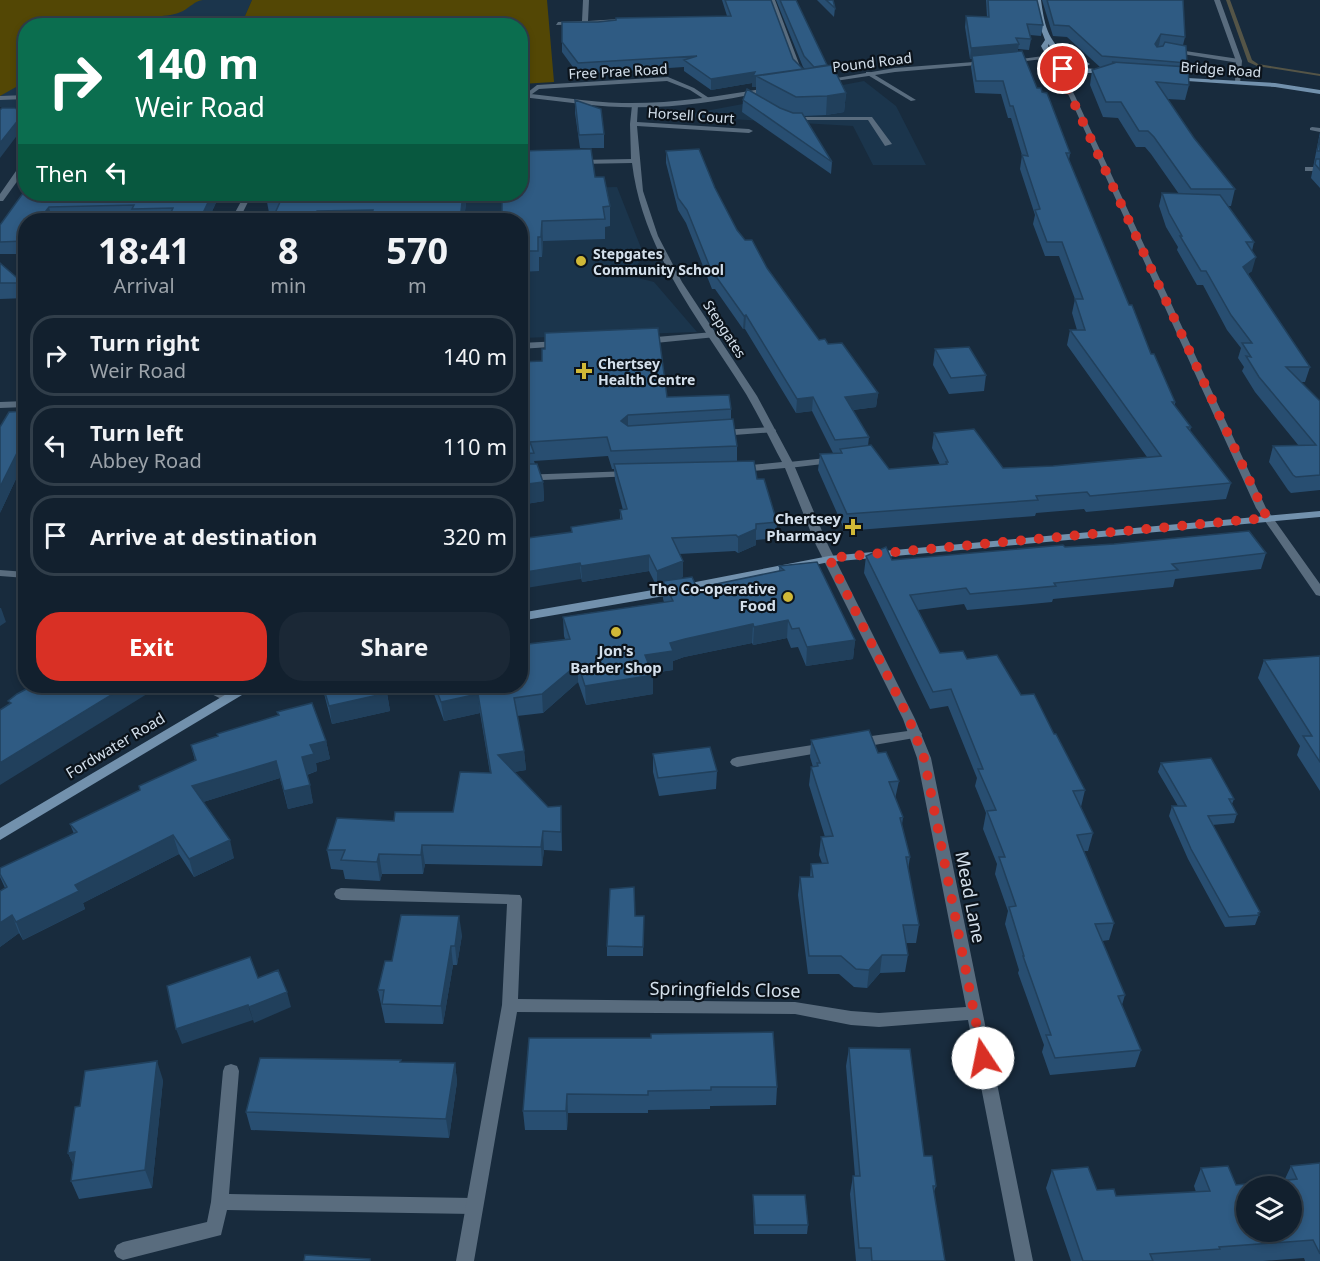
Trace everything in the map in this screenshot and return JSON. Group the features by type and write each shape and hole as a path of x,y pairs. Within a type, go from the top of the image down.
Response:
{"main road":[{"path":"1038,0 1042,30 1047,41 1074,60 1113,71 1065,66 1055,62 1048,56 1044,45 1047,41"},
{"name":"Bridge Road","path":"1161,77 1320,92"},
{"path":"528,615 670,591 829,558 1320,514"},
{"name":"Fordwater Road","path":"0,835 235,693"}],"street":[{"path":"585,0 585,22"},
{"path":"772,0 798,69 811,82"},
{"path":"1217,0 1239,61 1238,83"},
{"path":"558,24 626,21"},
{"path":"1161,49 1239,61"},
{"name":"Pound Road","path":"800,84 868,74 1065,55"},
{"path":"1062,77 1065,66 1074,60"},
{"name":"Pound Road","path":"1006,61 1074,60"},
{"path":"1055,62 1054,71 1062,77 1267,518 1320,592"},
{"path":"868,74 913,100"},
{"name":"Free Prae Road","path":"528,92 537,87 668,79 692,88 709,100"},
{"path":"635,105 709,100 767,90"},
{"path":"745,94 757,102"},
{"name":"Free Prae Road","path":"528,96 593,104 635,105"},
{"path":"0,98 18,97"},
{"name":"Stepgates","path":"635,105 633,124 635,162 646,218 678,282 771,430 789,465 829,558"},
{"path":"0,114 18,114"},
{"path":"782,116 794,120 870,118 888,144"},
{"name":"Horsell Court","path":"633,124 748,131"},
{"path":"569,162 635,162"},
{"path":"1308,169 1320,169"},
{"path":"0,199 18,174"},
{"path":"638,341 712,335"},
{"path":"528,346 567,344"},
{"path":"0,405 18,404"},
{"path":"710,434 771,430"},
{"path":"734,470 852,458"},
{"path":"528,478 647,473"},
{"name":"Mead Lane","path":"829,558 915,734 924,758 1024,1261"},
{"path":"0,573 18,574"},
{"path":"217,693 225,698"},
{"path":"737,762 915,734"},
{"path":"341,894 515,899 510,1005 465,1261"},
{"name":"Springfields Close","path":"510,1005 795,1008 851,1018 879,1020 974,1013"},
{"path":"123,1251 215,1229 220,1202 231,1071"},
{"path":"220,1202 473,1206"}],"shaded area":[{"path":"0,0 203,0 183,11 150,18 18,18 18,86 0,96"},
{"path":"33,0 252,0 244,18 18,18 18,107 0,107 0,17"},
{"path":"252,0 547,0 554,82 528,84 528,18 244,18"},
{"path":"864,81 896,106 926,165 873,165 853,126 679,116"},
{"name":"Stepgates Community School","path":"617,187 645,258 635,266 638,278 654,282 697,332 528,338 528,213 371,213 374,201 528,201 528,189"}],"building":[{"path":"725,0 771,0 793,59 803,69 753,76 755,72 711,79 684,60 697,56 578,63 562,42 562,22 598,22 616,20 616,18 731,16"},
{"path":"780,0 796,0 827,65 814,67 804,56"},
{"path":"826,0 833,0 835,8"},
{"path":"988,0 1037,0 1043,25 1027,24 1031,39 1016,38 1019,44 971,48 966,16 989,17"},
{"path":"1047,0 1183,0 1185,37 1161,34 1155,44 1157,47 1163,46 1165,42 1186,46 1187,63 1102,56 1069,26 1054,25"},
{"path":"1022,51 1037,88 1047,93 1070,153 1066,153 1129,305 1132,305 1151,354 1154,354 1175,402 1172,402 1191,427 1187,427 1231,483 1090,496 1087,492 1036,496 1038,500 847,514 820,454 842,453 840,449 871,445 889,469 947,464 934,433 974,429 1003,468 1161,456 1070,330 1085,330 1075,299 1083,299 1062,242 1047,242 1035,210 1040,209 1022,155 1028,156 1013,106 1010,106 1003,81 976,81 972,56"},
{"path":"1112,62 1188,67 1189,85 1156,82 1194,138 1235,189 1191,189 1154,137 1148,131 1139,131 1121,102 1106,102 1092,70 1114,63"},
{"path":"832,65 846,93 796,97 756,76"},
{"path":"747,89 780,108 793,113 802,113 832,162 743,100"},
{"path":"575,100 601,109 604,134 579,135"},
{"path":"15,108 18,110 18,120 0,143 0,110"},
{"path":"591,149 595,177 604,177 610,206 603,207 605,219 542,221 541,237 538,237 538,251 528,251 528,213 502,213 502,201 528,201 528,151"},
{"path":"699,149 715,188 737,230 745,240 752,240 767,268 819,340 825,339 828,344 842,343 878,393 845,397 869,437 835,440 813,397 797,399 746,315 744,316 713,275 687,210 678,198 666,151"},
{"path":"1316,159 1320,159 1320,170 1315,164"},
{"path":"1162,193 1220,195 1254,242 1246,242 1256,257 1243,267 1310,367 1286,367 1320,401 1320,475 1296,477 1273,446 1316,445 1259,377 1246,356 1251,357 1242,343 1252,343 1231,315 1206,271 1201,271 1180,236 1182,236 1169,213"},
{"path":"18,200 209,201 203,213 171,213 173,208 132,209 134,205 49,207 44,213 18,213 18,241 0,242 0,225"},
{"path":"462,201 461,213 372,213 373,210 275,213 280,202 267,202"},
{"path":"0,263 18,279 18,283 0,283"},
{"path":"658,328 667,397 729,395 731,409 628,415 621,421 628,426 733,419 737,446 611,451 607,437 530,442 534,453 528,453 528,362 542,361 545,333"},
{"path":"969,347 986,375 951,378 935,349"},
{"path":"18,411 18,451 0,487 0,427 9,412"},
{"path":"754,461 757,479 764,479 777,522 756,524 756,529 738,537 736,535 672,538 683,561 657,571 649,555 528,572 528,538 572,532 571,527 622,519 620,510 627,509 614,464"},
{"path":"528,464 537,464 543,482 528,484"},
{"path":"1249,531 1266,553 1172,564 1178,570 1054,583 1056,586 970,594 966,588 910,595 940,653 963,651 967,659 997,655 1021,695 1034,694 1085,790 1073,791 1093,833 1077,835 1114,923 1095,924 1125,995 1118,996 1141,1050 1055,1058 1046,1035 1051,1035 1023,956 1009,907 1016,906 999,857 1005,857 987,811 996,810 978,769 983,769 951,689 933,692 866,556 886,547 892,560 1063,545 1065,547 1114,544"},
{"path":"817,562 855,640 807,647 799,628 792,629 788,620 754,627 753,624 670,643 673,651 645,655 653,675 585,686 578,664 542,694 514,698 524,751 498,755 548,807 561,806 561,832 543,831 541,847 422,845 421,855 379,854 377,862 341,860 345,850 327,850 337,818 394,821 395,812 453,812 460,772 491,773 478,694 441,702 438,693 528,693 528,644 570,639 563,617 673,601 663,581 692,577 697,588 784,570 779,566"},
{"path":"1320,656 1320,762 1303,736 1312,736 1264,660"},
{"path":"115,693 0,763 0,710 11,703 8,701 17,694"},
{"path":"325,693 387,693 329,706"},
{"path":"312,703 326,741 310,745 314,754 302,757 310,785 284,791 276,761 192,786 230,840 189,859 173,835 75,885 79,891 16,922 12,915 0,923 0,891 7,887 0,874 0,868 77,832 70,824 140,790 139,786 196,760 191,745 218,736 217,734 279,715 277,712"},
{"path":"869,730 878,753 886,752 899,781 889,782 903,817 900,818 910,857 906,857 919,925 903,925 908,955 882,955 869,970 856,969 841,956 809,956 800,877 813,877 811,864 828,863 821,837 833,836 811,767 818,766 817,763 820,763 811,740"},
{"path":"710,747 717,771 658,778 653,754"},
{"path":"1211,758 1234,799 1229,799 1237,814 1208,816 1260,912 1259,915 1229,917 1191,849 1172,806 1186,806 1161,763"},
{"path":"634,887 635,916 644,916 643,947 607,946 610,889"},
{"path":"401,915 459,916 455,946 451,946 441,1006 382,1004 384,990 378,990 385,961 392,961"},
{"path":"250,957 258,978 278,970 287,992 249,1007 248,1005 176,1029 167,986"},
{"path":"773,1032 777,1087 711,1087 711,1090 648,1091 648,1095 567,1094 566,1111 523,1111 529,1038 651,1038 651,1034"},
{"path":"849,1048 910,1049 924,1156 932,1156 936,1186 933,1186 945,1261 872,1261 871,1248 859,1248 853,1176 860,1176"},
{"path":"260,1058 455,1063 446,1119 246,1112"},
{"path":"157,1061 145,1170 71,1181 75,1152 68,1153 75,1107 80,1106 85,1071"},
{"path":"1320,1163 1320,1254 1313,1240 1302,1241 1302,1176 1296,1176 1291,1166"},
{"path":"1228,1166 1236,1185 1236,1242 1286,1242 1150,1254 1153,1261 1083,1261 1052,1170 1088,1167 1097,1190 1114,1189 1116,1196 1210,1191 1201,1168"},
{"path":"753,1195 805,1195 808,1225 755,1225"},
{"path":"305,1255 370,1259 370,1261 304,1261"}],"waterway":[{"path":"1228,0 1250,61 1257,65 1320,75"}],"place":[{"name":"Stepgates Community School","path":"581,261"},
{"name":"Chertsey Health Centre","path":"584,371"},
{"name":"Chertsey Pharmacy","path":"853,527"},
{"name":"The Co-operative Food","path":"788,597"},
{"name":"Jon's Barber Shop","path":"616,632"}],"route":[{"path":"983,1058 924,758 909,719 829,558 1267,518 1062,77 1063,69"}]}
